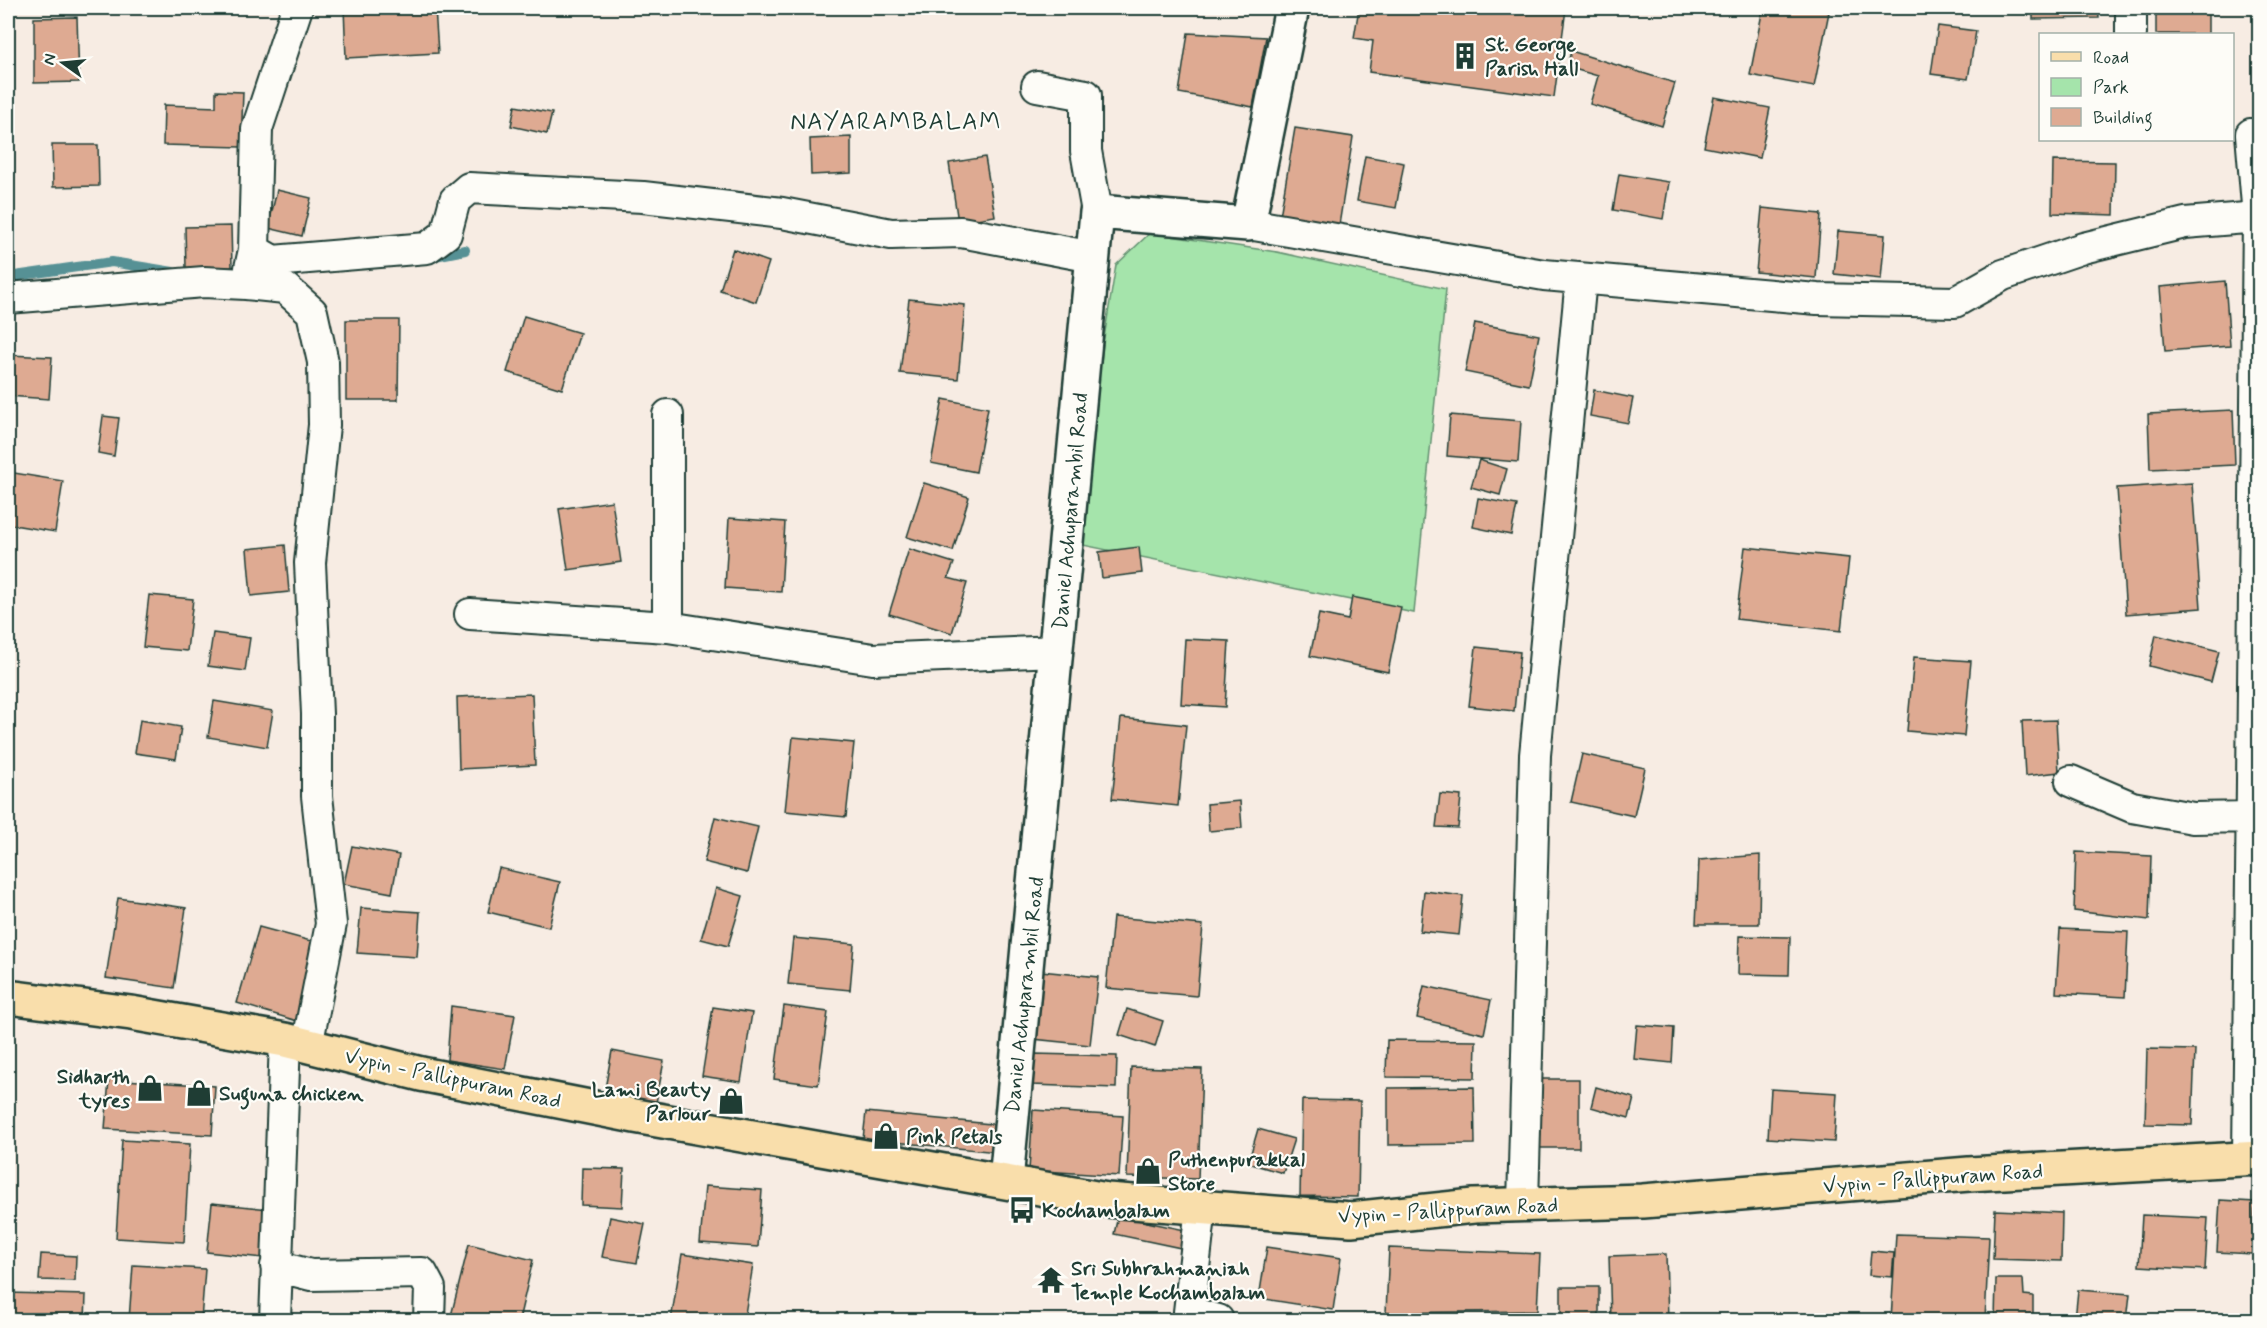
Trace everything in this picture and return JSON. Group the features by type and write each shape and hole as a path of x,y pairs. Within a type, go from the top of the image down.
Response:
{"main road":[{"name":"Vypin - Pallippuram Road","path":"8,997 131,1013 296,1043 421,1074 635,1116 1006,1180 1107,1200 1351,1219 1474,1206 1643,1201 1969,1174 2254,1158"}],"street":[{"path":"246,282 254,250 258,129 297,8"},
{"path":"1248,224 1292,8"},
{"path":"2131,8 2131,33"},
{"path":"1036,86 1086,95 1086,151 1098,212 1248,224 1544,275 1581,279 1816,299 1955,302 2003,275 2083,248 2185,223 2258,218"},
{"path":"2248,132 2258,218 2251,817 2254,1158"},
{"path":"254,250 273,261 427,248 446,234 455,200 469,188 655,198 782,213 891,234 962,232 1093,257"},
{"name":"Daniel Achuparambil Road","path":"1006,1180 1098,212"},
{"path":"1523,1204 1535,755 1581,279"},
{"path":"8,298 204,282 246,282 285,288 312,312 323,362 324,425 310,563 317,714 318,808 331,924 296,1043 276,1266 275,1320"},
{"path":"668,415 668,627"},
{"path":"470,614 668,627 873,659 1057,651"},
{"path":"2071,781 2132,807 2193,818 2251,817"},
{"path":"1201,1207 1189,1312 1218,1320"},
{"path":"276,1266 311,1275 422,1273 430,1288 429,1320"}],"green space":[{"path":"1150,233 1277,252 1446,289 1414,613 1078,544 1103,344 1116,265"}],"building":[{"path":"344,8 435,8 438,53 346,58"},
{"name":"St. George Parish Hall","path":"1359,8 1378,11 1378,8 1566,9 1554,97 1369,72 1373,41 1354,38"},
{"path":"1763,8 1806,8 1829,12 1814,87 1750,75"},
{"path":"2033,8 2098,8 2099,18 2033,19"},
{"path":"2156,8 2208,8 2208,33 2156,33"},
{"path":"77,17 79,82 34,83 34,18"},
{"path":"1938,26 1976,31 1968,79 1931,74"},
{"path":"1188,33 1266,37 1253,107 1179,93"},
{"path":"1571,51 1675,83 1662,126 1590,104 1598,76 1567,67"},
{"path":"216,91 243,92 241,147 163,145 164,105 216,107"},
{"path":"1714,97 1770,108 1760,158 1704,147"},
{"path":"515,106 552,113 547,134 511,126"},
{"path":"1295,128 1353,137 1339,225 1280,216"},
{"path":"851,137 851,173 811,175 810,139"},
{"path":"52,145 98,145 99,186 53,187"},
{"path":"1365,156 1404,163 1396,208 1357,201"},
{"path":"985,157 995,216 958,222 949,163"},
{"path":"2053,161 2115,162 2114,215 2052,213"},
{"path":"1619,174 1669,182 1663,219 1613,210"},
{"path":"277,190 311,198 302,236 268,228"},
{"path":"1762,208 1821,214 1816,278 1756,272"},
{"path":"231,226 232,267 186,268 185,227"},
{"path":"1838,231 1885,235 1881,279 1834,274"},
{"path":"733,249 769,262 756,302 720,290"},
{"path":"2225,281 2230,346 2165,351 2160,287"},
{"path":"909,299 965,305 958,379 900,373"},
{"path":"524,316 580,333 562,389 507,372"},
{"path":"346,320 399,320 398,400 346,400"},
{"path":"1475,323 1539,335 1529,385 1465,372"},
{"path":"8,355 52,357 49,399 8,396"},
{"path":"1594,390 1633,398 1628,423 1590,416"},
{"path":"943,399 988,408 976,472 931,463"},
{"path":"2233,410 2235,465 2150,469 2148,414"},
{"path":"1450,415 1521,421 1518,462 1447,456"},
{"path":"103,416 119,418 114,456 98,453"},
{"path":"1479,460 1507,469 1500,495 1471,487"},
{"path":"8,472 63,481 55,532 8,524"},
{"path":"924,483 969,497 953,551 907,537"},
{"path":"2192,483 2201,608 2126,614 2117,488"},
{"path":"1478,498 1517,505 1511,535 1473,527"},
{"path":"612,501 621,562 568,570 559,509"},
{"path":"729,518 785,522 781,592 725,588"},
{"path":"285,545 289,592 251,596 247,549"},
{"path":"1139,547 1142,573 1102,578 1099,552"},
{"path":"1745,547 1849,558 1841,631 1736,619"},
{"path":"909,549 954,563 948,578 967,583 952,633 889,614"},
{"path":"149,595 193,599 187,651 143,647"},
{"path":"1352,597 1401,607 1388,672 1310,656 1319,614 1348,620"},
{"path":"213,633 250,638 245,671 208,666"},
{"path":"2156,635 2219,651 2211,682 2149,666"},
{"path":"1185,639 1229,641 1225,707 1181,704"},
{"path":"1476,647 1520,652 1514,711 1469,706"},
{"path":"1914,657 1971,661 1964,736 1907,731"},
{"path":"532,694 535,765 459,769 457,697"},
{"path":"214,701 273,711 267,747 208,737"},
{"path":"1121,718 1186,725 1178,806 1112,799"},
{"path":"140,720 181,727 176,759 135,753"},
{"path":"2056,720 2059,772 2025,776 2022,721"},
{"path":"793,737 854,743 846,817 785,811"},
{"path":"1582,754 1645,768 1634,816 1571,802"},
{"path":"1440,794 1461,796 1458,828 1436,827"},
{"path":"1240,801 1242,828 1209,831 1207,804"},
{"path":"715,817 758,827 747,873 704,862"},
{"path":"352,846 399,855 392,893 344,884"},
{"path":"2076,852 2151,856 2149,920 2074,911"},
{"path":"1760,855 1759,924 1696,924 1699,860"},
{"path":"499,868 560,882 549,927 488,912"},
{"path":"716,888 743,896 728,946 701,939"},
{"path":"1424,891 1463,896 1459,935 1420,931"},
{"path":"118,898 186,908 174,988 106,978"},
{"path":"361,908 420,912 417,957 357,953"},
{"path":"1113,917 1203,925 1197,996 1106,988"},
{"path":"259,927 322,944 304,1023 237,1003"},
{"path":"2060,929 2128,932 2125,997 2056,993"},
{"path":"1739,936 1790,937 1789,975 1738,974"},
{"path":"793,938 854,944 850,990 788,984"},
{"path":"1041,971 1098,977 1090,1045 1033,1039"},
{"path":"1424,986 1491,1000 1484,1034 1417,1018"},
{"path":"451,1006 515,1015 505,1069 447,1060"},
{"path":"784,1006 828,1012 818,1085 774,1079"},
{"path":"713,1007 752,1013 741,1082 702,1076"},
{"path":"1127,1009 1163,1021 1155,1047 1119,1035"},
{"path":"1637,1025 1674,1028 1672,1063 1634,1059"},
{"path":"1387,1040 1476,1041 1475,1078 1386,1077"},
{"path":"2147,1049 2195,1050 2192,1125 2145,1124"},
{"path":"612,1051 664,1061 656,1103 604,1094"},
{"path":"1034,1054 1117,1056 1116,1088 1032,1085"},
{"path":"1131,1067 1202,1069 1198,1179 1127,1177"},
{"path":"109,1079 215,1086 212,1135 105,1129"},
{"path":"1539,1079 1579,1079 1579,1148 1539,1148"},
{"path":"1474,1087 1475,1144 1388,1145 1388,1088"},
{"path":"1596,1087 1634,1098 1629,1118 1591,1107"},
{"path":"1771,1089 1837,1093 1834,1142 1768,1138"},
{"path":"1302,1100 1360,1101 1358,1197 1300,1196"},
{"path":"1033,1110 1123,1116 1119,1176 1029,1170"},
{"path":"866,1112 1001,1125 998,1152 863,1139"},
{"path":"1258,1129 1294,1139 1283,1173 1248,1163"},
{"path":"122,1140 190,1144 184,1242 116,1238"},
{"path":"582,1168 624,1169 622,1207 581,1205"},
{"path":"705,1186 762,1190 758,1247 700,1243"},
{"path":"2220,1200 2255,1202 2252,1254 2217,1252"},
{"path":"212,1203 269,1209 263,1258 207,1252"},
{"path":"1995,1210 2062,1213 2061,1261 1993,1259"},
{"path":"2142,1215 2208,1218 2205,1270 2139,1266"},
{"path":"1118,1216 1185,1230 1181,1248 1114,1234"},
{"path":"610,1217 645,1224 637,1263 602,1257"},
{"path":"1896,1234 1989,1237 1985,1320 1891,1320"},
{"path":"469,1244 533,1260 519,1320 450,1320"},
{"path":"1267,1247 1341,1258 1333,1310 1259,1298"},
{"path":"1389,1248 1540,1254 1537,1311 1386,1313"},
{"path":"1871,1251 1894,1253 1892,1277 1869,1275"},
{"path":"41,1254 76,1256 75,1281 39,1280"},
{"path":"682,1254 753,1265 744,1320 671,1320"},
{"path":"1666,1254 1668,1320 1611,1320 1609,1256"},
{"path":"133,1265 205,1269 201,1320 129,1320"},
{"path":"1996,1279 2023,1279 2024,1295 2033,1296 2033,1320 1995,1320"},
{"path":"1561,1287 1599,1287 1599,1320 1561,1320"},
{"path":"2078,1290 2130,1294 2127,1320 2075,1320"},
{"path":"8,1293 86,1295 85,1320 8,1320"}],"waterway":[{"path":"430,257 465,250"},
{"path":"8,277 112,262 173,272"}],"place":[{"name":"St. George Parish Hall","path":"1465,56"},
{"name":"Sidharth tyres","path":"150,1088"},
{"name":"Suguna chicken","path":"199,1093"},
{"name":"Lami Beauty Parlour","path":"731,1101"},
{"name":"Pink Petals","path":"886,1136"},
{"name":"Puthenpurakkal Store","path":"1148,1171"},
{"name":"Kochambalam","path":"1022,1210"},
{"name":"Sri Subhrahmaniah Temple Kochambalam","path":"1051,1280"}],"district":[{"name":"NAYARAMBALAM","path":"896,121"}]}
